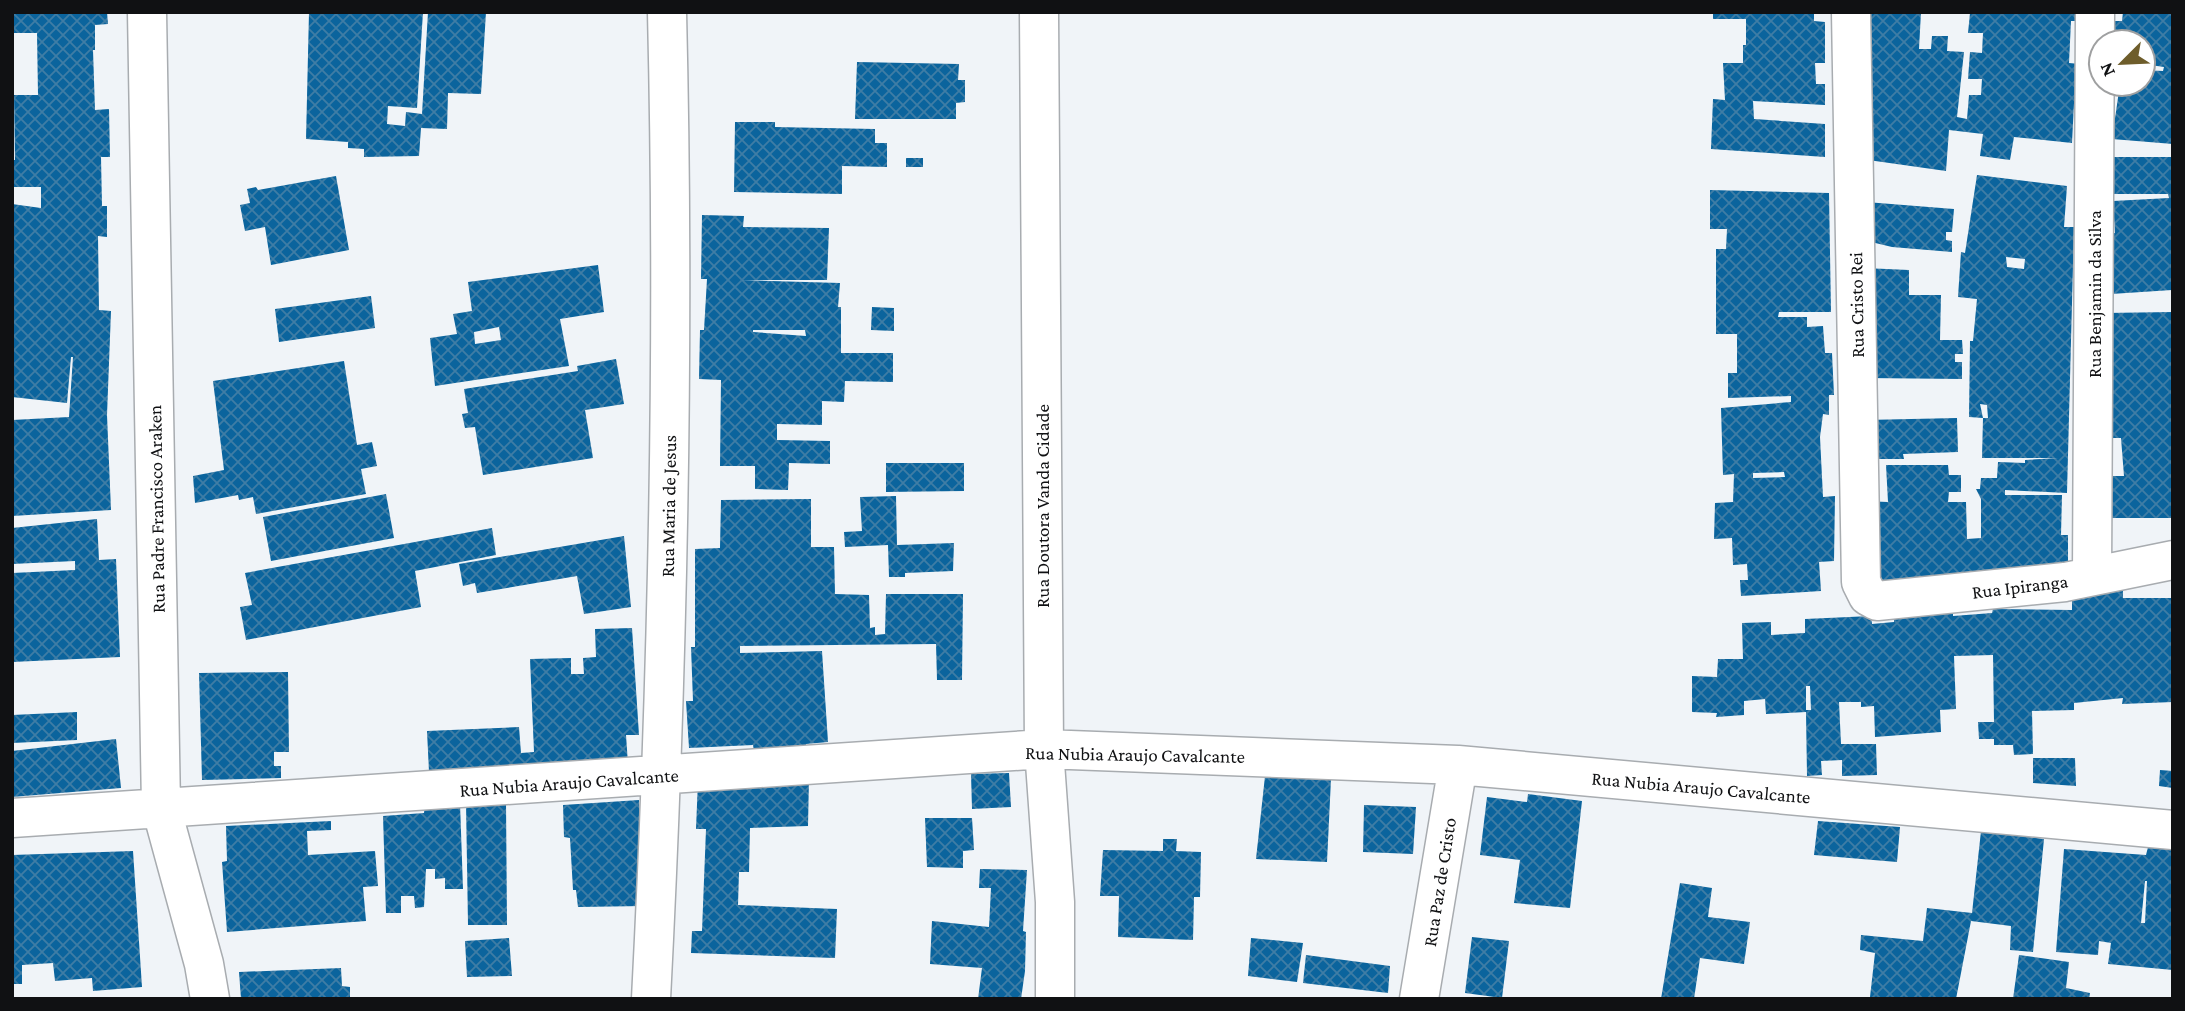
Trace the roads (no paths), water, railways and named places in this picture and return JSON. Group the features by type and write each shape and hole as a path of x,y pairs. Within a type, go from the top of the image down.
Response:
{"street":[{"name":"Rua Padre Francisco Araken","path":"147,12 161,807 205,964 210,999"},
{"name":"Rua Maria de Jesus","path":"651,999 663,776 672,232 667,12"},
{"name":"Rua Doutora Vanda Cidade","path":"1039,12 1044,749 1055,902 1055,999"},
{"name":"Rua Cristo Rei","path":"1851,12 1861,582 1868,596"},
{"name":"Rua Benjamin da Silva","path":"2092,575 2095,12"},
{"name":"Rua Ipiranga","path":"1868,596 1872,600 1891,600 2065,582 2173,560"},
{"name":"Rua Nubia Araujo Cavalcante","path":"12,818 1044,749 1458,765 2173,830"},
{"name":"Rua Paz de Cristo","path":"1419,999 1458,765"}]}
